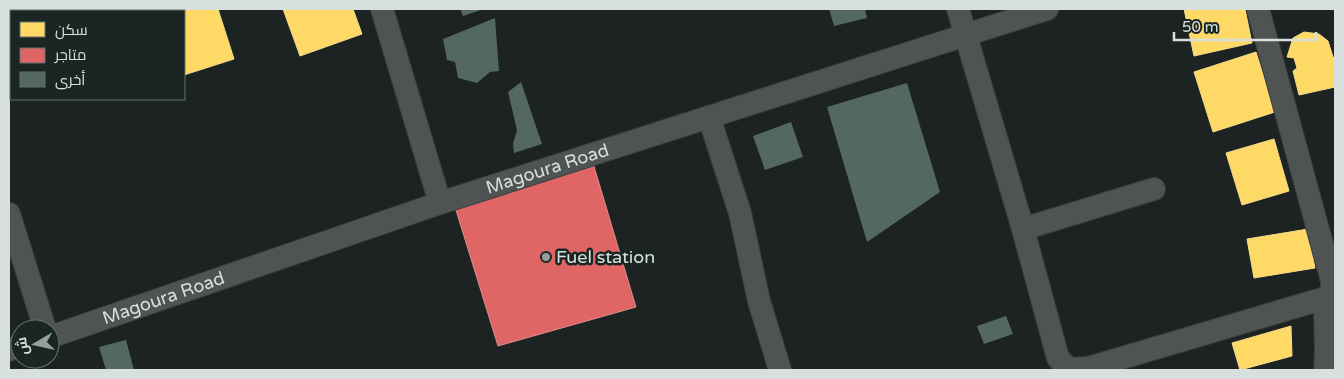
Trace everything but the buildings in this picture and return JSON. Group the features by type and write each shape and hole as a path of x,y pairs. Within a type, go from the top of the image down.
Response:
{"street":[{"path":"382,9 440,203"},
{"path":"958,9 1023,229 1058,358 1069,370 1088,368 1332,296"},
{"name":"Magoura Road","path":"60,334 440,203 1047,9"},
{"path":"1258,9 1332,281 1332,296 1325,312 1325,370"},
{"path":"709,117 740,213 759,301 780,370"},
{"path":"1023,229 1154,188"},
{"path":"9,214 42,319"}],"place":[{"name":"Fuel station","path":"546,257"}]}
